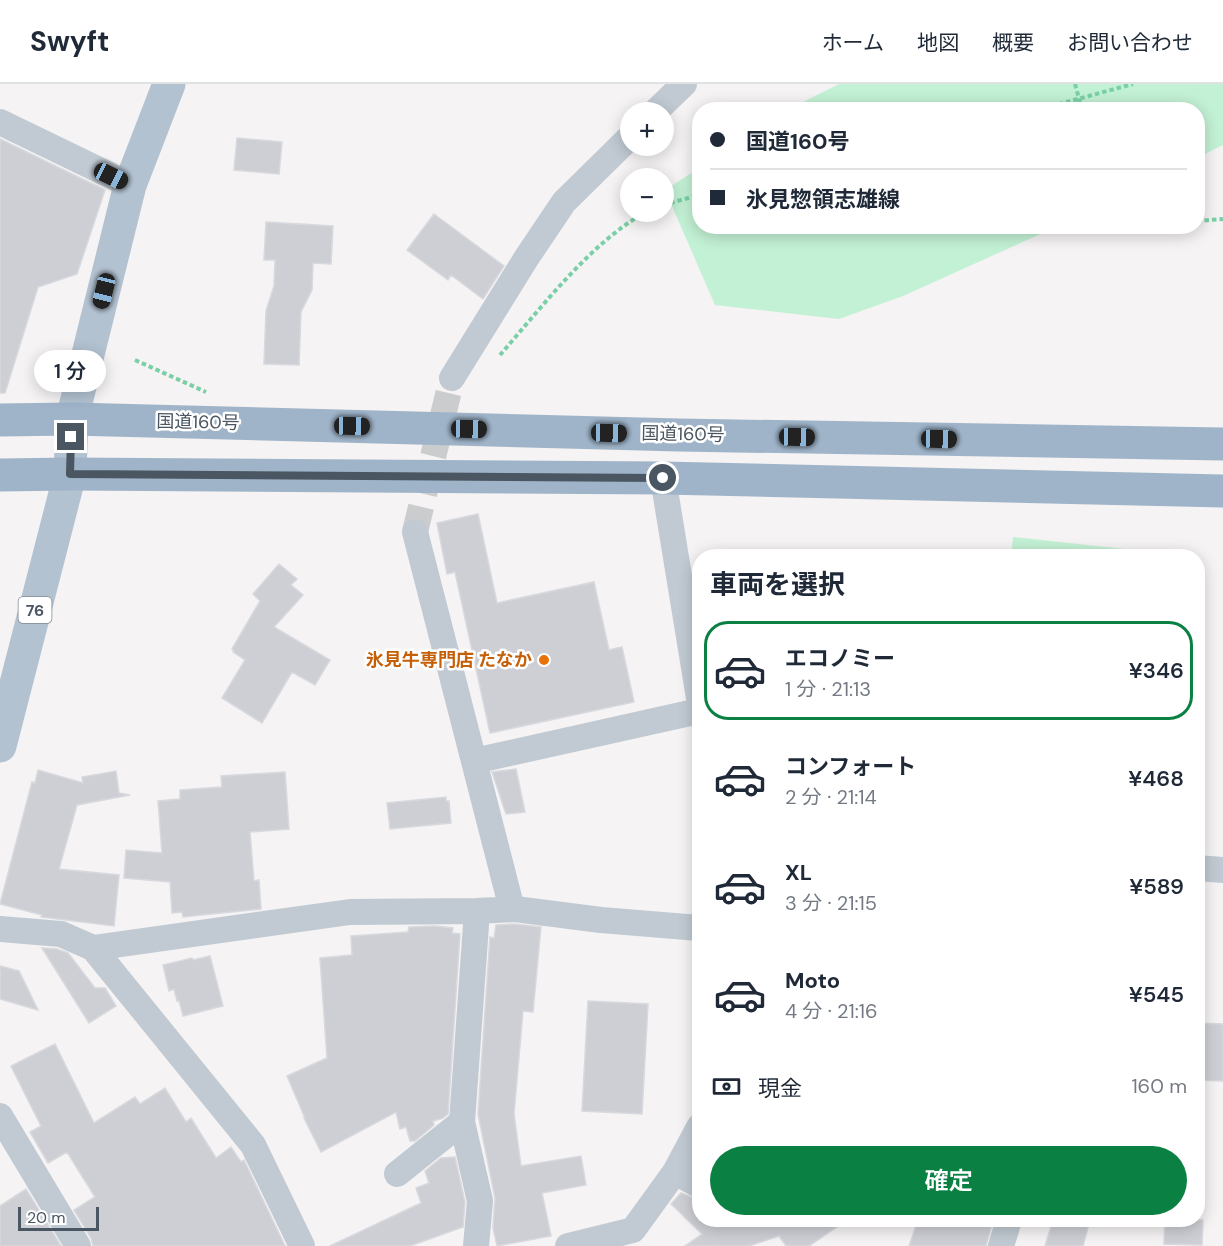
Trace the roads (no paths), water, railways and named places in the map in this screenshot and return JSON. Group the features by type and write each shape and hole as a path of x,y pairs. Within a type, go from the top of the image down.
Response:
{"highway":[{"name":"国道160号","path":"0,420 72,419 679,435 1223,444"},
{"path":"0,475 663,478 1223,490"}],"main road":[{"name":"76","path":"0,746 70,474 72,419 130,185 169,84"}],"street":[{"path":"665,102 684,84"},
{"path":"0,122 130,185"},
{"path":"452,378 527,256 564,202 620,147"},
{"path":"663,478 692,655"},
{"path":"415,532 512,909"},
{"path":"474,761 692,713"},
{"path":"1205,869 1223,870"},
{"path":"93,948 350,912 477,912 512,909 692,927"},
{"path":"476,1246 480,1201 462,1122 477,912"},
{"path":"0,929 61,934 93,948 253,1145 302,1246"},
{"path":"0,1116 78,1246"},
{"path":"397,1174 462,1122"},
{"path":"568,1246 633,1230 675,1172 692,1140"},
{"path":"675,1172 692,1181"},
{"path":"1001,1246 1007,1227"}],"tunnel":[{"path":"415,532 452,378"}],"place":[{"name":"氷見牛専門店 たなか","path":"544,660"}]}
